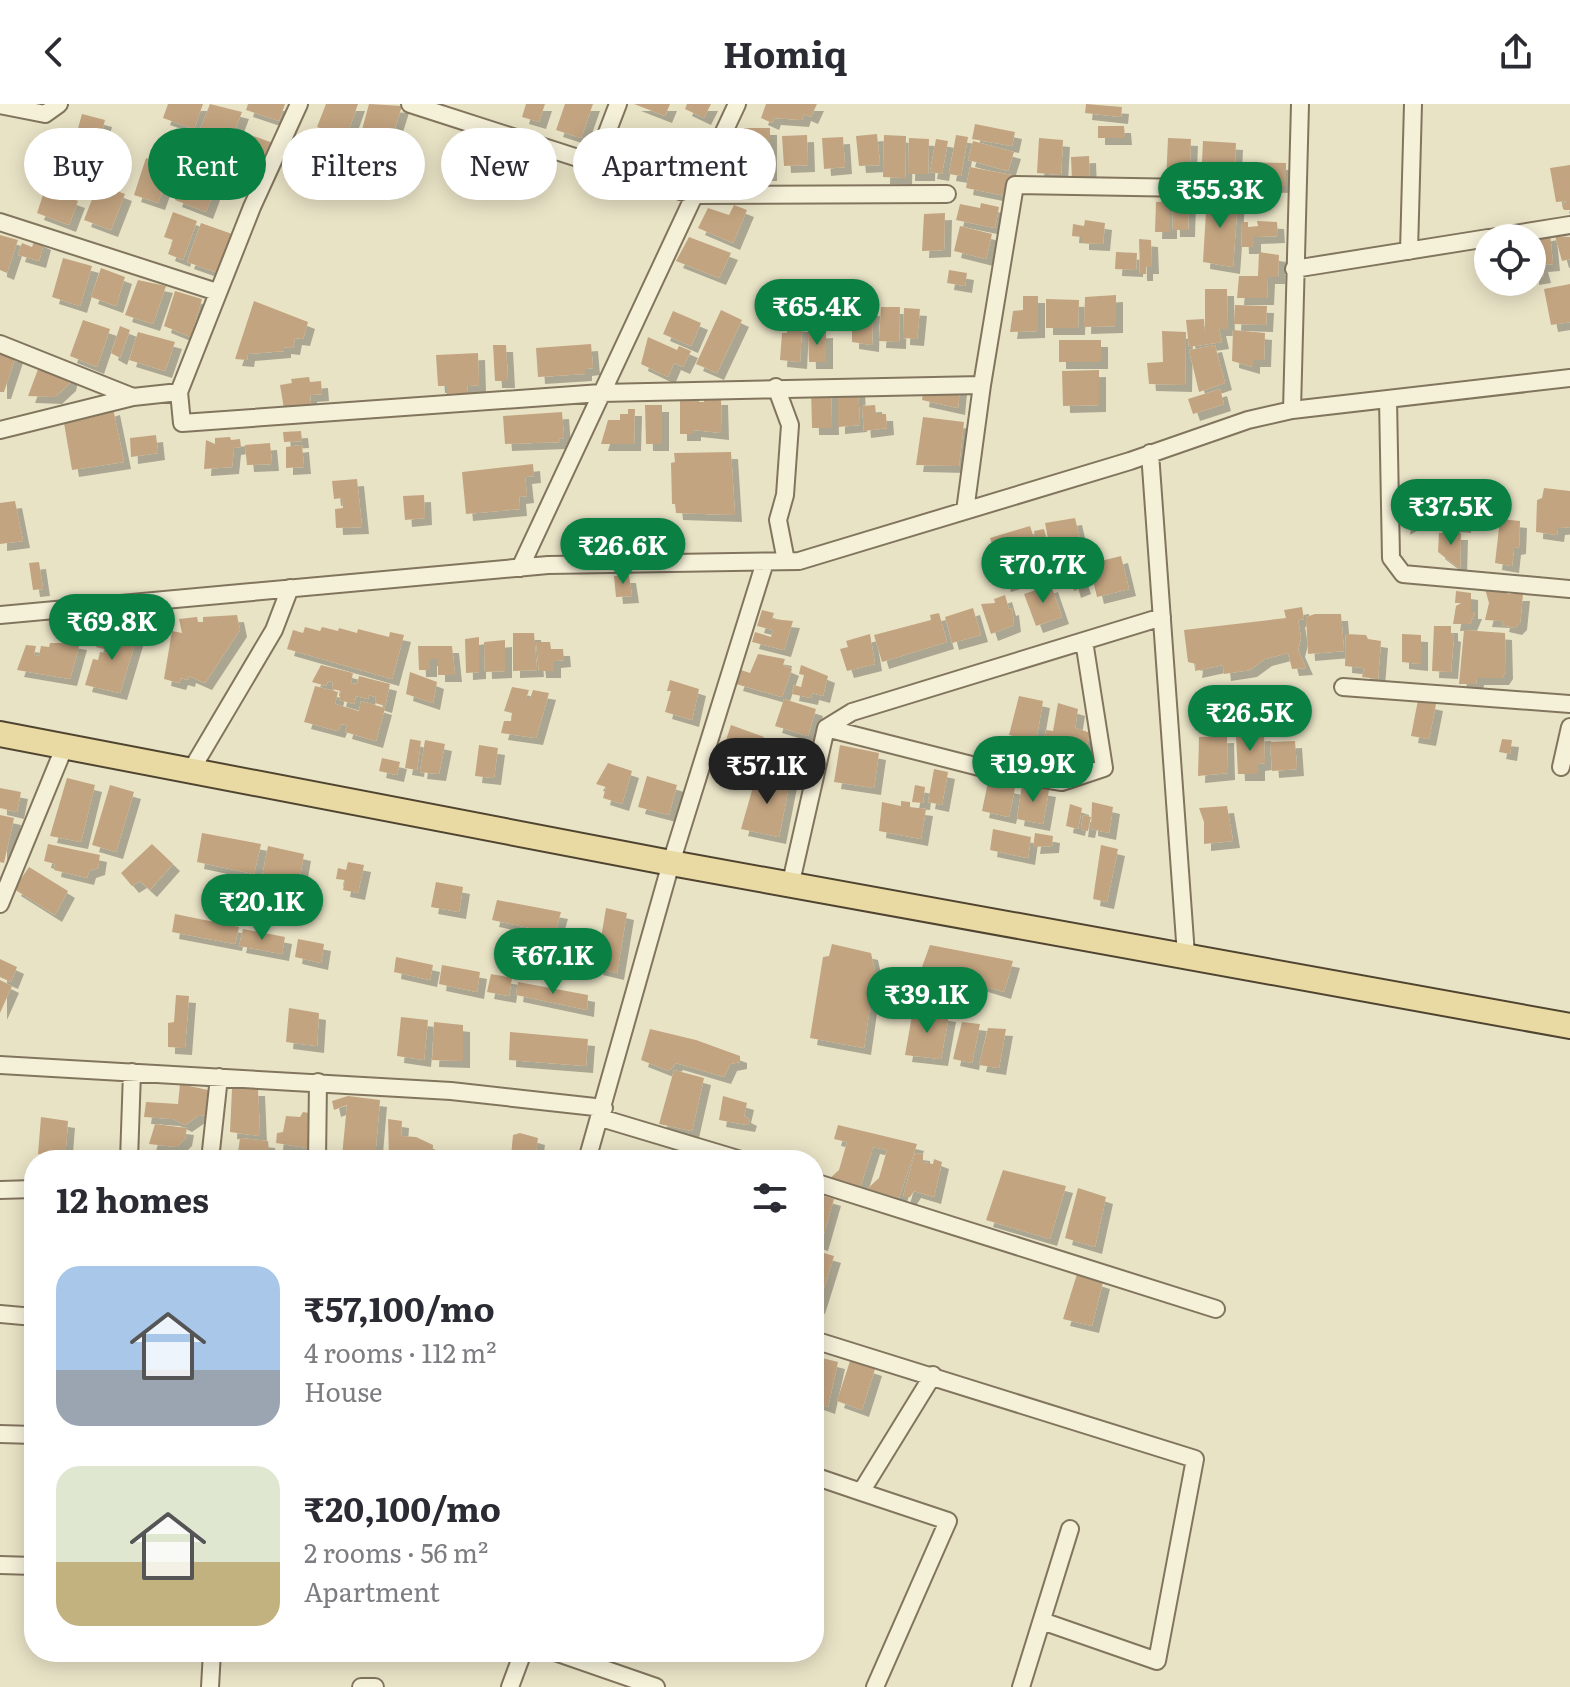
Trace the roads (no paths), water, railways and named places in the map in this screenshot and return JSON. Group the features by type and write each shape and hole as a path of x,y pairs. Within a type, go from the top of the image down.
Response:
{"main road":[{"path":"0,734 671,863 791,882 1570,1026"}],"street":[{"path":"0,105 45,114 59,104"},
{"path":"299,104 217,292 191,368 179,392 182,423 601,393 982,385"},
{"path":"410,104 573,157"},
{"path":"609,128 618,104"},
{"path":"725,128 737,104"},
{"path":"1292,410 1300,104"},
{"path":"1409,251 1413,104"},
{"path":"965,511 1015,185 1190,188"},
{"path":"776,195 947,194"},
{"path":"520,568 691,200"},
{"path":"0,222 217,292"},
{"path":"1546,229 1570,225"},
{"path":"1294,269 1474,240"},
{"path":"0,344 133,397"},
{"path":"0,615 520,568 799,561 1292,410 1570,378"},
{"path":"776,387 790,425 785,495 778,520 786,561"},
{"path":"0,430 133,397 179,392"},
{"path":"1388,399 1391,558 1396,568 1403,574 1570,589"},
{"path":"1150,453 1186,955"},
{"path":"590,1150 671,863 765,562"},
{"path":"190,772 274,630 290,588"},
{"path":"791,882 826,728 852,712 1162,617"},
{"path":"826,728 999,772 1062,782 1104,768 1084,641"},
{"path":"1343,687 1570,704"},
{"path":"1561,767 1570,727"},
{"path":"2,894 64,748"},
{"path":"0,1065 514,1095 602,1113 711,1150"},
{"path":"129,1150 132,1072"},
{"path":"211,1150 219,1077"},
{"path":"317,1150 318,1082"},
{"path":"824,1185 1216,1309"},
{"path":"0,1190 24,1189"},
{"path":"0,1314 24,1316"},
{"path":"824,1343 1195,1459 1157,1661 1042,1621"},
{"path":"861,1492 933,1375"},
{"path":"0,1434 24,1435"},
{"path":"824,1479 948,1521 875,1687"},
{"path":"1021,1687 1070,1529"},
{"path":"0,1565 24,1566"},
{"path":"210,1687 211,1662"},
{"path":"510,1687 519,1662"},
{"path":"584,1662 656,1687"},
{"path":"361,1687 375,1687"}]}
